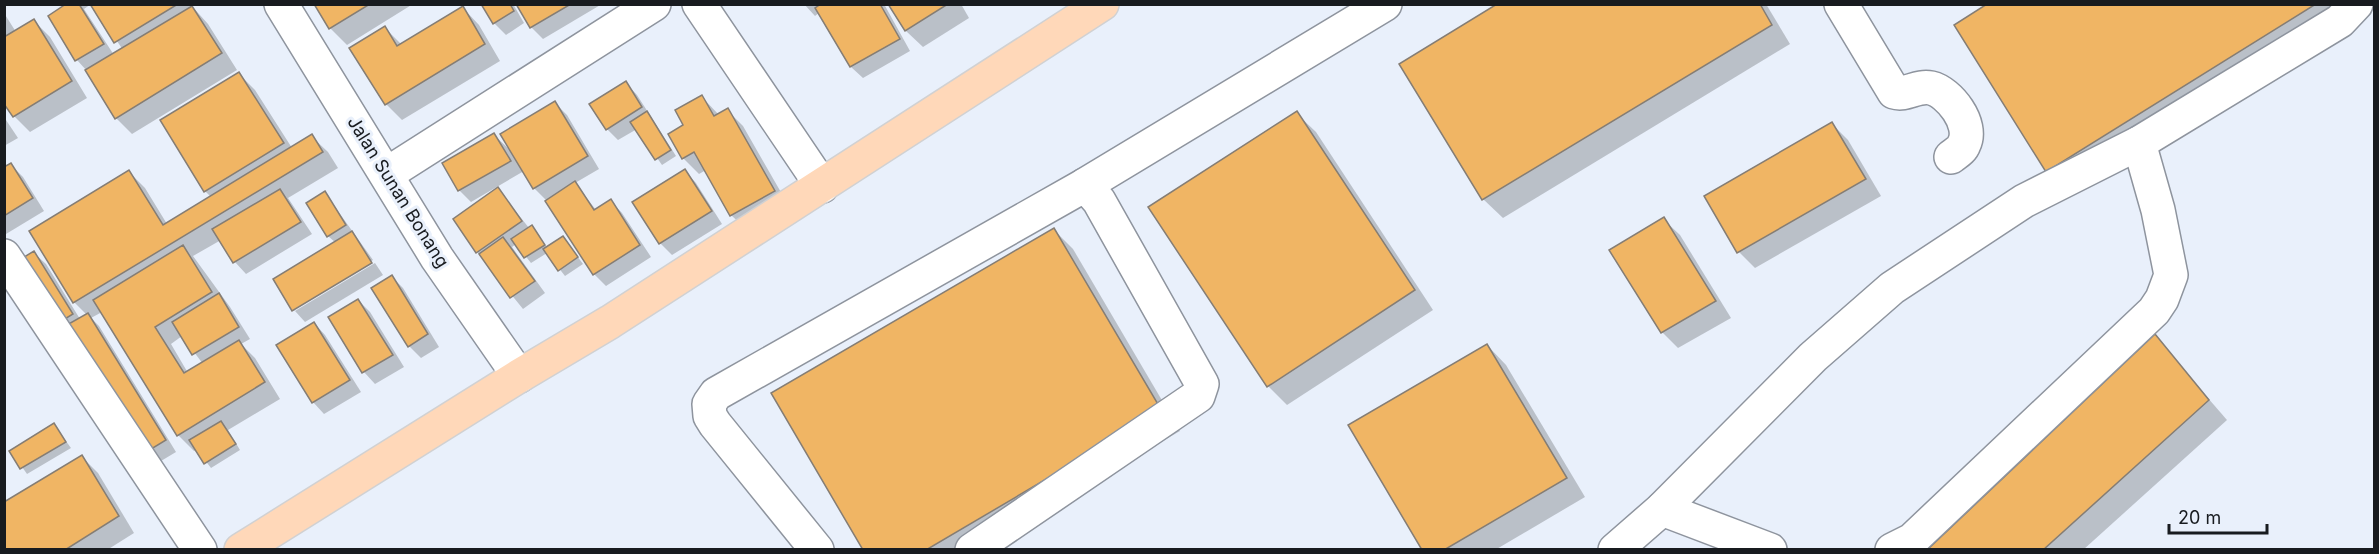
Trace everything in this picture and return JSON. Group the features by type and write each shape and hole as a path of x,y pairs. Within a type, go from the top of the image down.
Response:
{"main road":[{"path":"241,549 610,322 1101,5"}],"street":[{"name":"Jalan Sunan Bonang","path":"281,4 437,258 519,376"},
{"path":"387,174 654,4"},
{"path":"699,4 822,186"},
{"path":"817,549 715,424 709,404 717,394 1085,185 1385,4"},
{"path":"1841,4 1894,92 1900,94 1919,87 1934,89 1946,96 1954,106 1963,121 1966,135 1961,149 1951,157"},
{"path":"1615,549 1662,509 1813,357 1892,288 2024,201 2139,143 2340,21 2356,4"},
{"path":"1892,549 1912,540 2154,311 2163,299 2171,275 2158,210 2139,143"},
{"path":"972,549 1198,396 1202,384 1098,201 1085,185"},
{"path":"4,256 200,549"},
{"path":"1662,509 1770,549"}],"building":[{"path":"66,4 79,4 104,44 75,61 48,16"},
{"path":"90,4 178,4 114,43"},
{"path":"314,4 370,4 329,29"},
{"path":"481,4 510,4 514,11 493,24"},
{"path":"516,4 571,4 530,28"},
{"path":"821,4 880,4 900,39 850,67 815,8"},
{"path":"888,4 948,4 905,31"},
{"path":"1497,4 1760,4 1772,25 1482,200 1399,64"},
{"path":"1987,4 2316,4 2046,172 1954,25"},
{"path":"192,6 222,53 115,119 85,70"},
{"path":"463,6 485,44 385,105 349,48 385,26 397,46"},
{"path":"34,19 72,81 13,117 4,104 4,37"},
{"path":"239,72 284,143 204,192 160,120"},
{"path":"626,81 642,107 606,130 589,104"},
{"path":"702,95 714,116 728,108 775,191 730,216 694,152 682,159 668,134 683,125 675,110"},
{"path":"555,101 588,156 533,189 500,134"},
{"path":"647,111 671,150 655,160 630,122"},
{"path":"1297,111 1415,290 1267,387 1148,207"},
{"path":"1832,122 1866,179 1737,253 1704,196"},
{"path":"494,133 511,161 458,191 442,163"},
{"path":"312,134 323,152 73,303 29,231 129,170 163,225"},
{"path":"11,163 33,198 4,216 4,167"},
{"path":"685,169 712,211 659,244 632,202"},
{"path":"575,181 594,210 611,199 640,245 593,275 545,201"},
{"path":"498,187 522,221 476,253 453,219"},
{"path":"280,189 301,222 233,263 212,229"},
{"path":"325,191 346,225 327,237 306,203"},
{"path":"1664,217 1716,301 1661,333 1609,250"},
{"path":"532,225 545,245 524,258 511,239"},
{"path":"1054,228 1162,411 926,550 863,550 771,393"},
{"path":"352,231 372,263 292,311 273,279"},
{"path":"563,236 578,257 558,271 543,249"},
{"path":"503,237 535,281 510,298 479,254"},
{"path":"183,245 212,292 155,327 184,373 239,340 265,382 177,436 93,300"},
{"path":"34,251 73,314 55,325 16,262"},
{"path":"392,275 428,334 408,347 371,288"},
{"path":"219,293 239,327 192,355 172,322"},
{"path":"358,299 393,355 362,373 328,317"},
{"path":"88,313 166,440 143,454 65,326"},
{"path":"314,322 350,380 312,403 276,345"},
{"path":"2155,334 2209,400 2043,550 1927,550"},
{"path":"1487,344 1567,478 1444,550 1422,550 1348,425"},
{"path":"221,421 236,444 204,464 189,440"},
{"path":"54,423 66,442 20,469 9,451"},
{"path":"82,455 119,516 65,550 4,550 4,502"}]}
